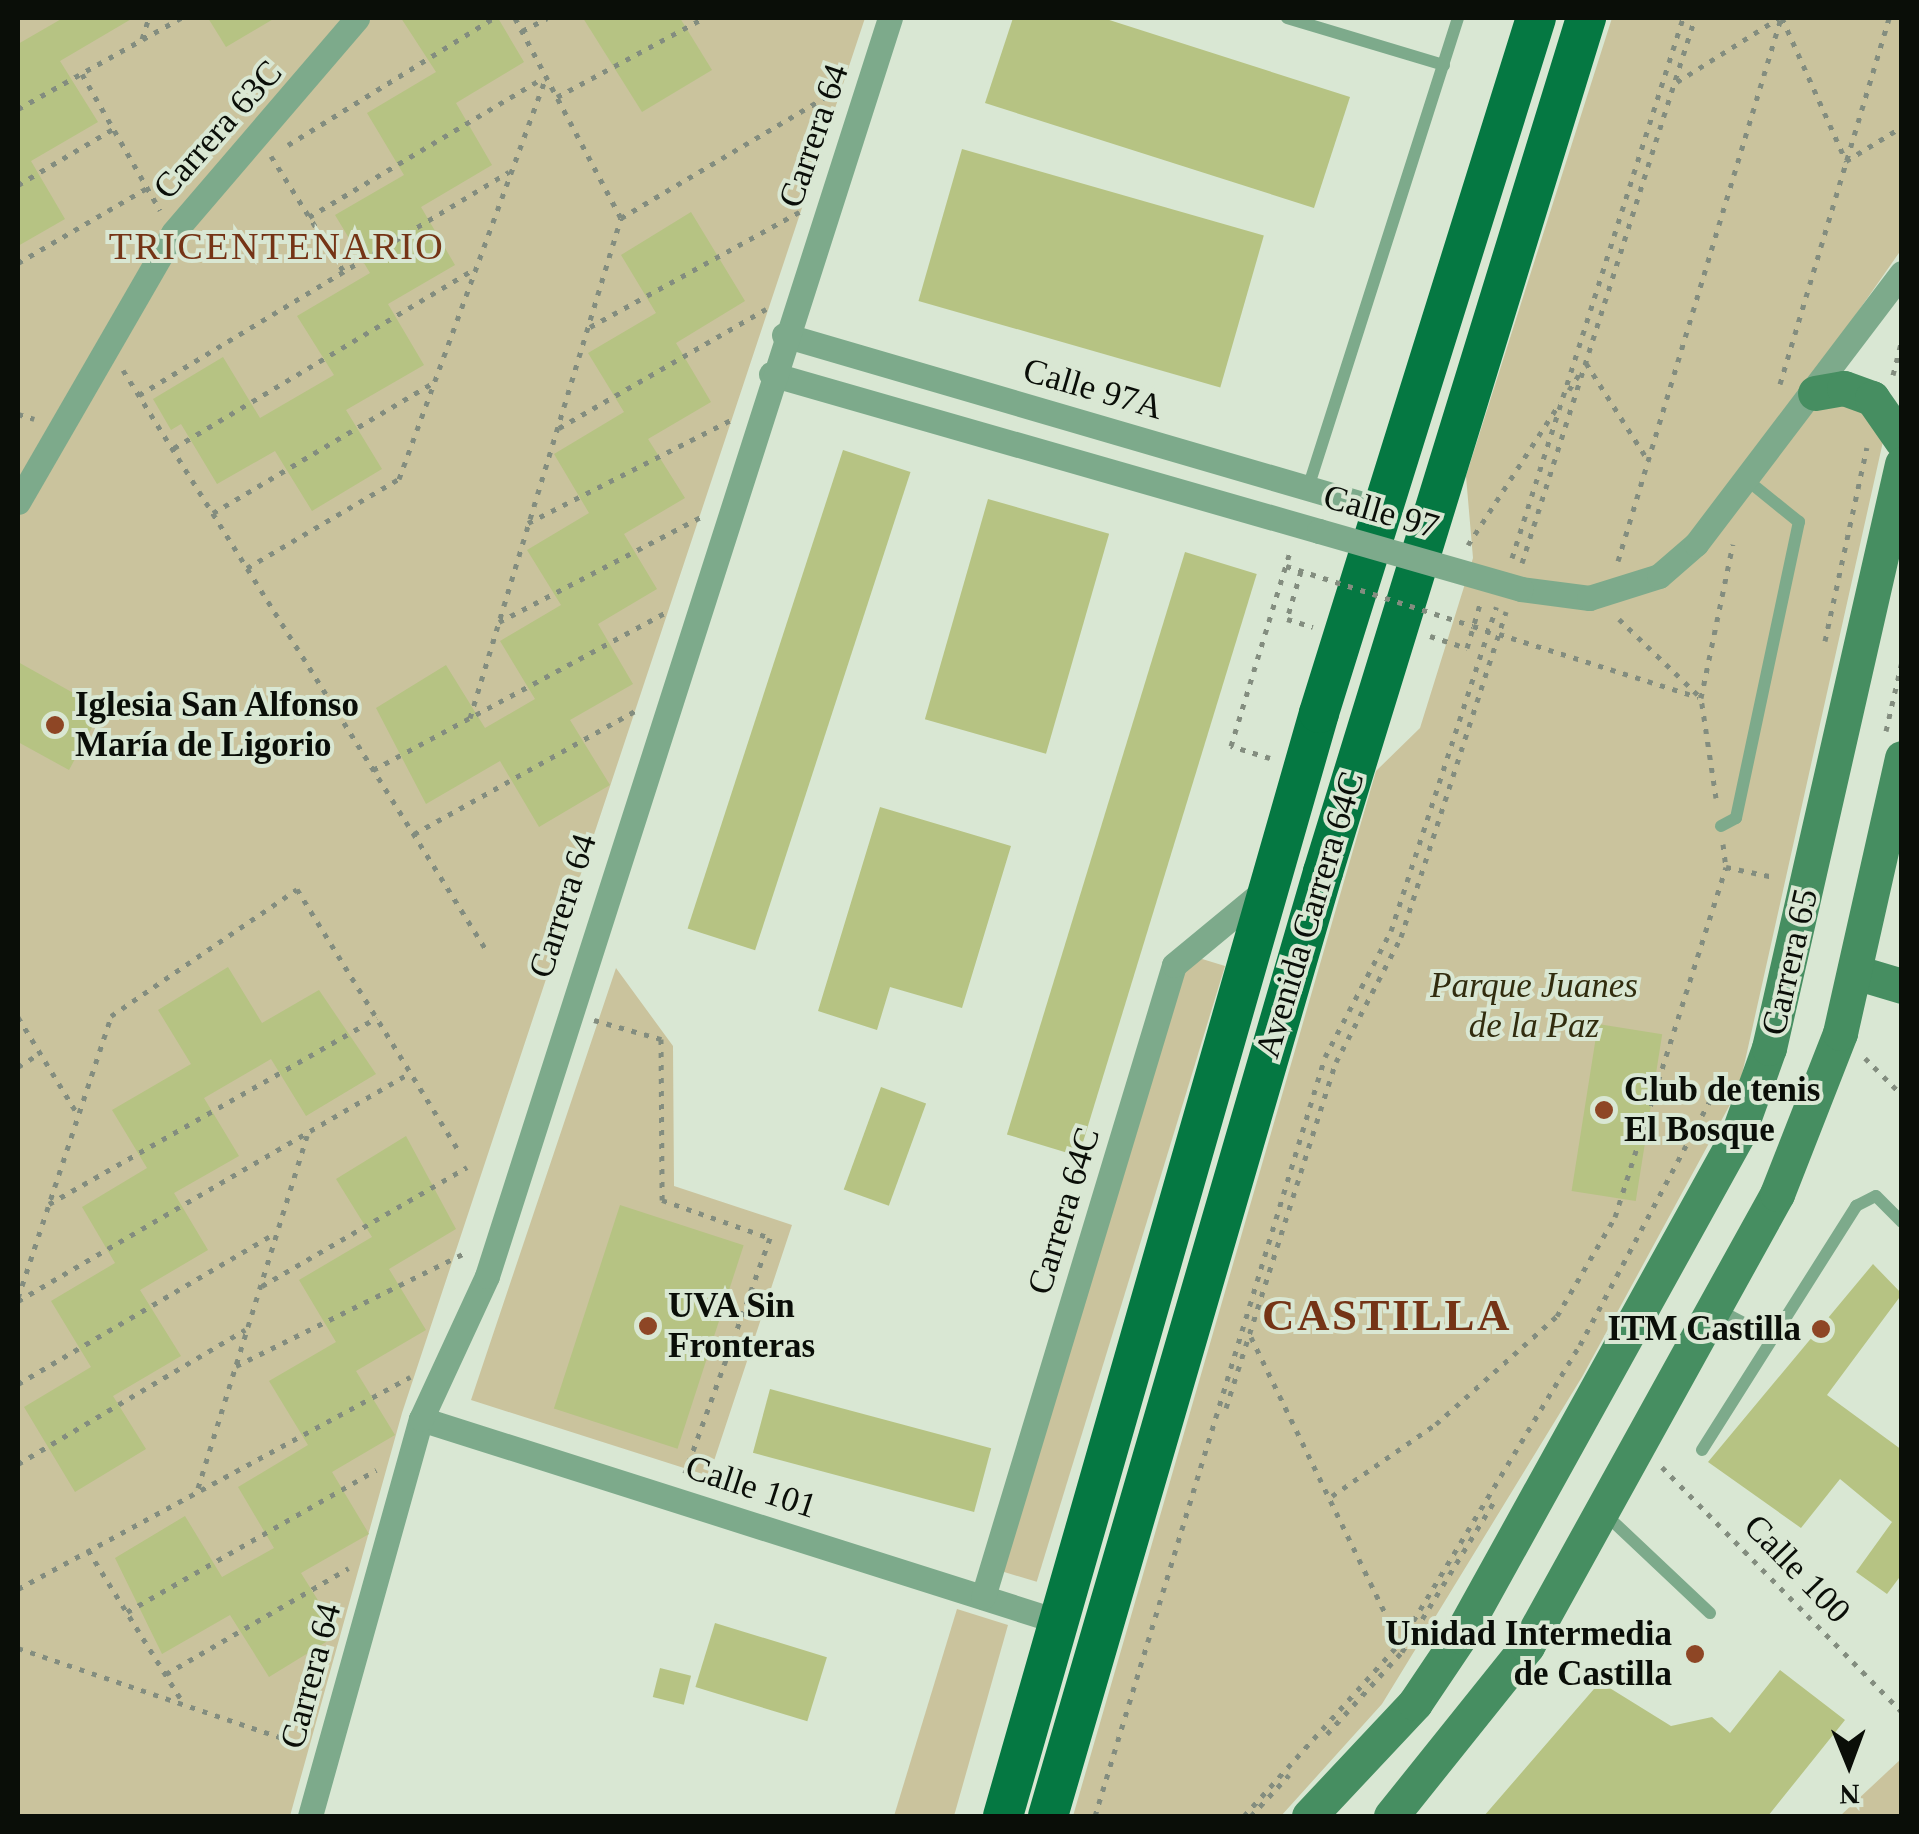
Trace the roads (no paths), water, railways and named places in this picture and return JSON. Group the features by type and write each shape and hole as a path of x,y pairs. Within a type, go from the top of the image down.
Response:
{"main road":[{"name":"Avenida Carrera 64C","path":"1003,1816 1271,884 1536,18"},
{"name":"Avenida Carrera 64C","path":"1048,1816 1398,626 1586,18"},
{"path":"1815,392 1844,388 1872,398 1884,436"},
{"name":"Carrera 65","path":"1309,1816 1392,1730 1460,1636 1738,1134 1770,1048 1902,464"},
{"name":"Carrera 65","path":"1391,1816 1500,1686 1604,1513 1717,1310 1784,1177 1840,1033 1902,758"},
{"path":"1855,972 1902,986"}],"street":[{"name":"Carrera 63C","path":"18,502 173,234 265,147 356,18"},
{"name":"Carrera 64","path":"310,1816 420,1419 456,1352 500,1236 566,1012 668,692 890,18"},
{"name":"Calle 97","path":"770,374 1511,588 1589,598 1649,582 1696,544 1902,274"},
{"name":"Calle 97","path":"1866,325 1902,301"},
{"name":"Calle 97A","path":"784,334 1383,510"},
{"name":"Carrera 64C","path":"983,1597 1174,964 1271,884"},
{"name":"Calle 101","path":"420,1419 1060,1622"}],"lane":[{"path":"1288,18 1444,66"},
{"path":"1308,488 1458,18"},
{"path":"1720,826 1736,818 1799,522 1747,480"},
{"path":"1702,1450 1856,1206 1876,1196 1902,1222"},
{"path":"1717,1310 1772,1338"},
{"path":"1604,1513 1710,1613"}],"place":[{"name":"Iglesia San Alfonso María de Ligorio","path":"55,725"},
{"name":"Club de tenis El Bosque","path":"1604,1110"},
{"name":"UVA Sin Fronteras","path":"648,1326"},
{"name":"ITM Castilla","path":"1821,1329"},
{"name":"Unidad Intermedia de Castilla","path":"1695,1654"}],"district":[{"name":"TRICENTENARIO","path":"277,247"},
{"name":"CASTILLA","path":"1387,1316"}],"park label":[{"name":"Parque Juanes de la Paz","path":"1534,1006"}]}
